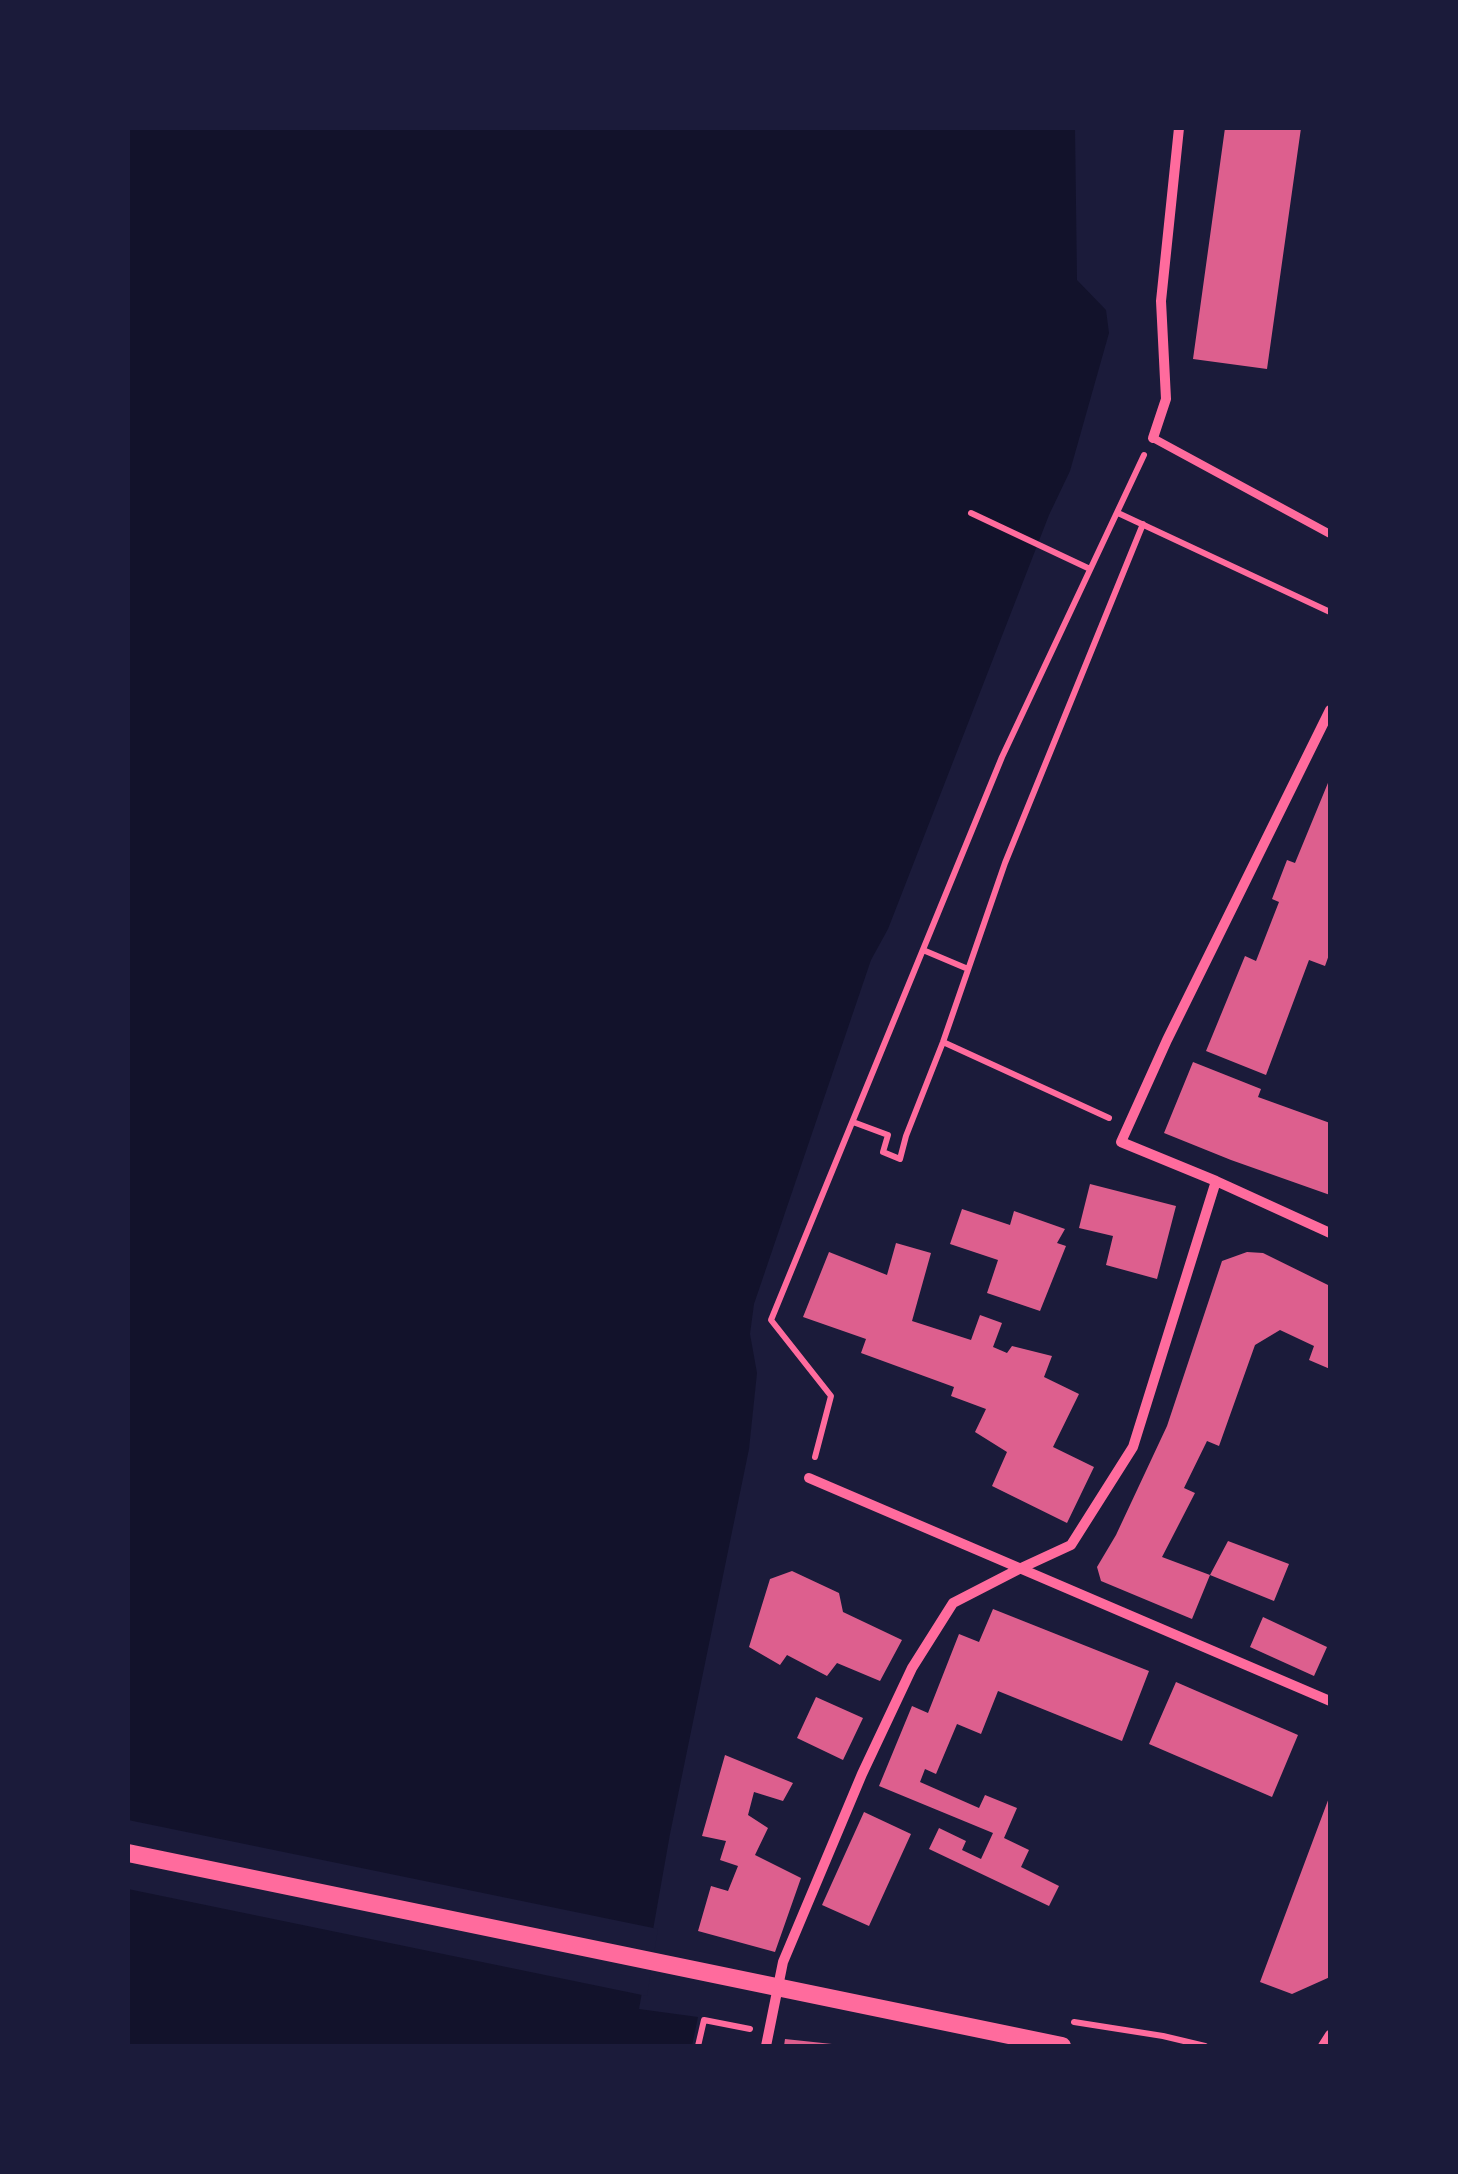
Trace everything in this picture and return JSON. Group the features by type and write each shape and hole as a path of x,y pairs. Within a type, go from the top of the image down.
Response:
{"street":[{"path":"1152,438 1166,399 1161,301 1179,128"},
{"path":"1330,710 1167,1040 1121,1142 1330,1233"},
{"path":"766,2046 784,1962 862,1774 912,1668 953,1603 1071,1545 1133,1447 1216,1181"},
{"path":"809,1478 1330,1702"},
{"path":"128,1853 1062,2046"},
{"path":"1323,2046 1330,2035"}],"lane":[{"path":"1152,438 1330,534"}],"path":[{"path":"809,1478 832,1396 771,1320 1002,756 1152,438"},
{"path":"971,513 1090,569"},
{"path":"1118,513 1330,612"},
{"path":"852,1122 888,1134 883,1152 900,1158 1006,863 1143,524"},
{"path":"922,950 968,968"},
{"path":"943,1042 1128,1126"},
{"path":"698,2046 704,2020 769,2033"}],"shaded area":[{"path":"128,128 1075,128 1077,280 1106,310 1109,333 1070,471 1049,515 888,929 871,960 754,1304 750,1334 757,1373 749,1449 670,1834 639,2009 698,2017 692,2046 128,2046"}],"pier":[{"path":"128,1820 658,1929 647,1996 128,1889"}],"building":[{"path":"1225,128 1301,128 1267,369 1193,359"},
{"path":"1330,778 1330,952 1325,966 1309,960 1266,1075 1206,1051 1245,956 1256,961 1279,902 1272,899 1287,860 1295,863"},
{"path":"1193,1062 1261,1089 1258,1097 1330,1123 1330,1195 1164,1133"},
{"path":"1090,1184 1176,1206 1157,1279 1106,1265 1113,1236 1079,1228"},
{"path":"962,1209 1010,1225 1014,1211 1065,1229 1057,1243 1066,1246 1040,1311 987,1293 998,1260 950,1244"},
{"path":"896,1243 931,1253 912,1321 971,1340 980,1315 1002,1323 993,1347 1007,1353 1012,1346 1052,1356 1044,1377 1079,1394 1053,1447 1094,1467 1067,1523 992,1486 1007,1452 975,1432 986,1409 951,1396 954,1387 861,1353 866,1339 803,1317 829,1252 887,1275"},
{"path":"1247,1252 1263,1253 1330,1286 1330,1369 1309,1360 1314,1346 1280,1330 1255,1345 1219,1446 1207,1441 1184,1488 1195,1493 1162,1557 1210,1575 1192,1619 1101,1581 1097,1567 1167,1426 1222,1261"},
{"path":"1228,1541 1289,1564 1274,1601 1210,1575"},
{"path":"792,1571 839,1593 843,1612 902,1640 880,1681 837,1663 827,1676 787,1655 780,1665 749,1647 770,1579"},
{"path":"993,1609 1149,1671 1122,1741 998,1691 981,1734 957,1724 936,1774 925,1769 920,1782 979,1808 985,1795 1017,1808 1004,1838 1029,1850 1021,1867 1059,1886 1049,1906 929,1849 939,1828 966,1841 962,1850 981,1859 993,1833 879,1786 912,1706 928,1713 959,1634 979,1642"},
{"path":"1263,1617 1327,1647 1314,1676 1250,1647"},
{"path":"1176,1682 1298,1735 1272,1797 1149,1744"},
{"path":"816,1697 863,1718 843,1760 797,1738"},
{"path":"725,1755 793,1783 783,1801 754,1792 748,1815 768,1828 755,1855 801,1878 775,1952 698,1931 711,1886 728,1891 738,1866 720,1860 726,1841 702,1836"},
{"path":"1330,1795 1330,1977 1292,1994 1260,1982"},
{"path":"864,1812 911,1834 869,1926 822,1905"},
{"path":"785,2039 832,2044 832,2046 784,2046"}]}
